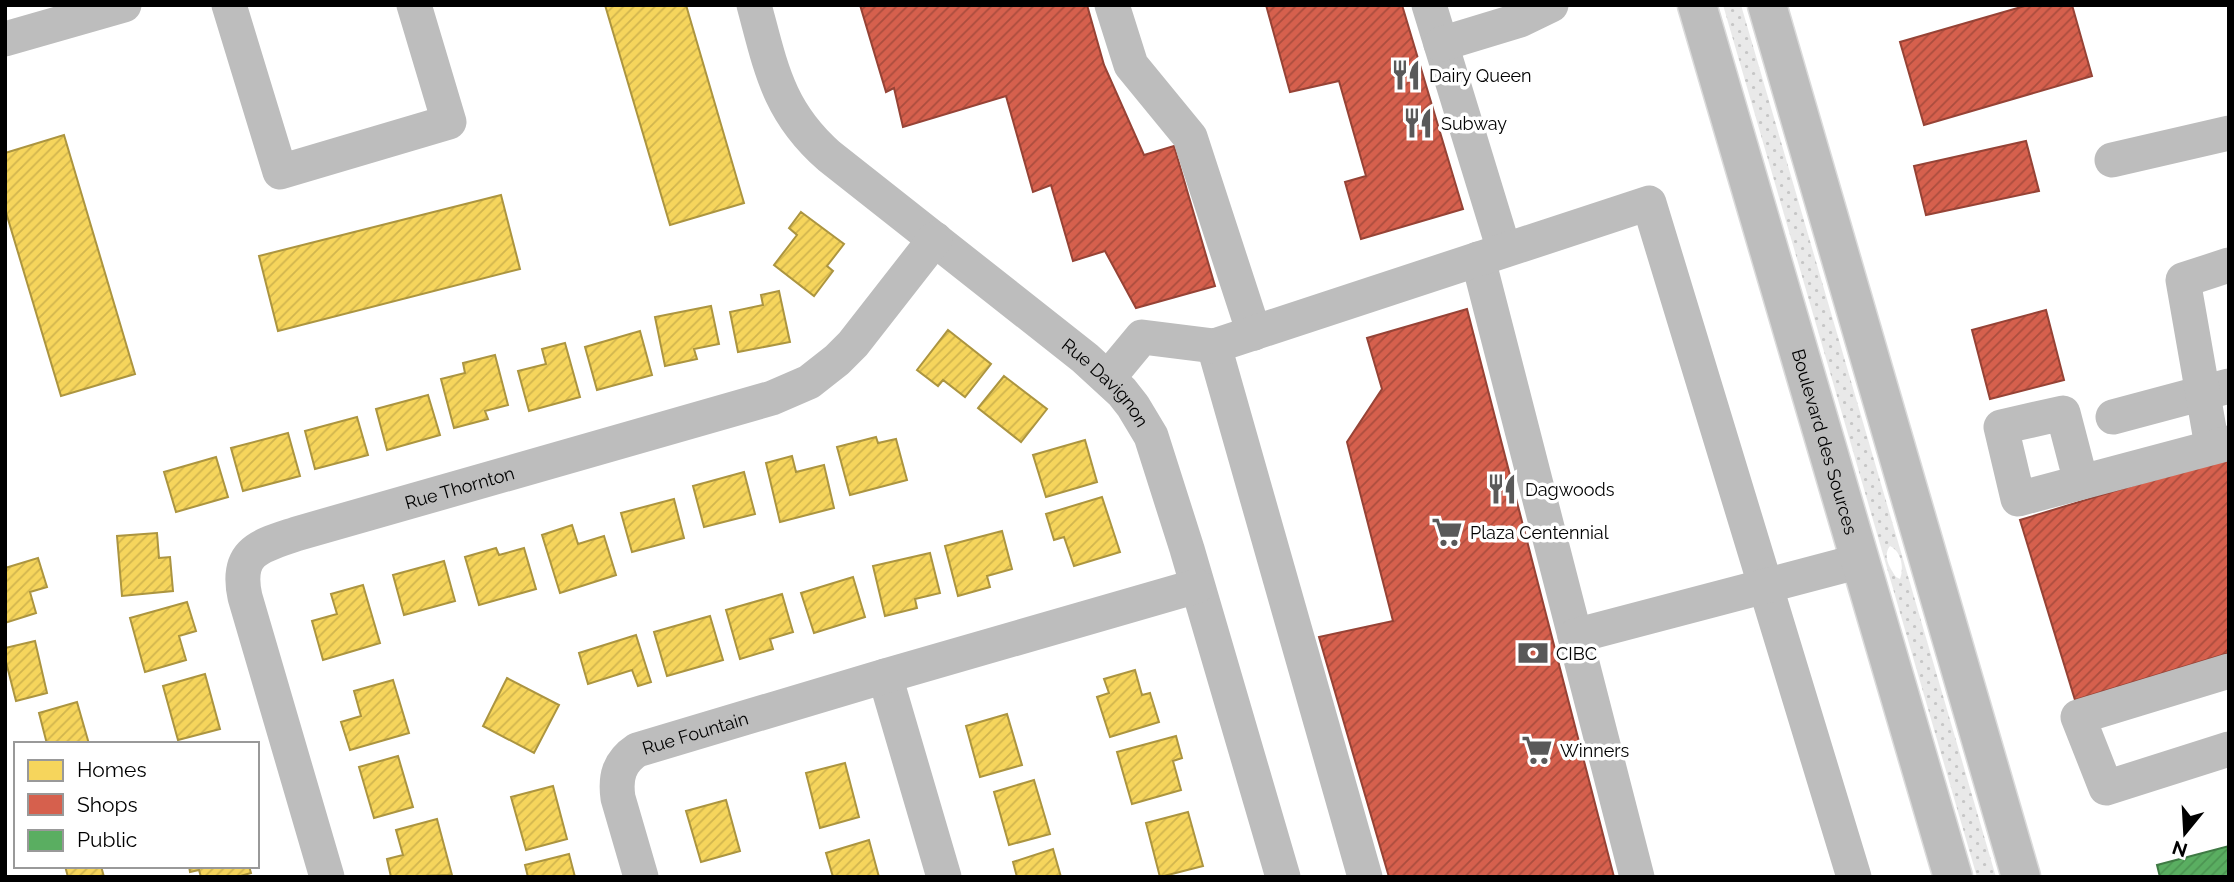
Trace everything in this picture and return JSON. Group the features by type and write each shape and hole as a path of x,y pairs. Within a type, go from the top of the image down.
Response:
{"main road":[{"name":"Boulevard des Sources","path":"1697,5 1953,877"},
{"path":"1767,5 2021,877"}],"street":[{"path":"5,39 124,5"},
{"path":"229,5 279,172 449,122 414,5"},
{"name":"Rue Davignon","path":"754,5 781,95 800,127 829,156 1108,378 1133,406 1151,436 1283,877"},
{"path":"1112,5 1130,65 1190,138 1254,332"},
{"path":"1429,5 1441,44 1491,255 1575,636 1637,877"},
{"path":"1441,44 1520,20 1552,5"},
{"path":"2112,160 2229,133"},
{"path":"1108,378 1142,337 1214,346 1649,202 1854,877"},
{"name":"Rue Thornton","path":"327,877 245,597 242,577 245,563 253,551 296,534 793,390 824,372 837,360 935,239"},
{"path":"2081,482 2063,413 2001,427 2019,500 2220,444 2216,388 2183,280 2229,265"},
{"path":"1214,346 1365,877"},
{"path":"2113,417 2216,388"},
{"path":"1575,636 1860,561"},
{"name":"Rue Fountain","path":"641,877 616,785 618,773 629,756 649,746 1197,586"},
{"path":"2229,671 2078,717 2106,788 2229,749"},
{"path":"886,676 944,877"}],"shaded area":[{"path":"1723,5 1741,5 1996,877 1977,877","holes":["1890,546 1901,561 1900,579 1889,566 1887,558"]}],"building: Homes":[{"path":"605,5 686,5 744,203 670,225"},
{"path":"64,135 135,374 61,396 5,209 5,153"},
{"path":"501,195 520,269 278,331 259,256"},
{"path":"801,212 844,244 827,266 833,271 814,296 774,265 797,235 789,228"},
{"path":"779,291 790,342 738,352 730,312 763,305 761,295"},
{"path":"711,306 719,344 694,349 697,359 665,366 655,317"},
{"path":"948,330 991,364 965,397 943,380 938,386 917,370"},
{"path":"640,331 652,375 597,390 585,347"},
{"path":"565,343 580,397 529,411 518,371 546,364 542,349"},
{"path":"495,355 508,405 485,411 488,419 454,428 441,379 465,373 463,363"},
{"path":"1004,376 1047,409 1021,442 978,408"},
{"path":"428,395 440,435 387,450 376,409"},
{"path":"357,417 368,455 315,469 305,431"},
{"path":"288,433 300,476 243,491 231,448"},
{"path":"876,437 878,443 896,439 907,480 850,495 837,447"},
{"path":"1085,440 1097,482 1046,497 1033,455"},
{"path":"792,456 796,472 824,465 834,508 780,522 766,463"},
{"path":"216,457 228,497 176,512 164,472"},
{"path":"744,472 755,514 704,527 693,486"},
{"path":"1102,497 1120,552 1074,566 1064,537 1054,540 1046,514"},
{"path":"674,499 684,538 632,552 621,513"},
{"path":"572,525 578,544 604,536 616,575 560,593 542,535"},
{"path":"1002,531 1012,569 987,576 990,587 958,596 945,546"},
{"path":"157,533 159,558 170,557 173,591 122,596 117,536"},
{"path":"496,548 499,555 524,548 536,589 479,605 465,557"},
{"path":"930,553 940,593 915,599 917,608 885,616 873,566"},
{"path":"38,558 47,587 30,592 36,613 5,623 5,568"},
{"path":"444,561 455,601 404,615 393,575"},
{"path":"853,577 865,617 814,633 801,593"},
{"path":"363,585 380,643 323,660 312,621 337,614 331,594"},
{"path":"782,594 793,632 770,639 773,649 740,659 726,610"},
{"path":"187,602 196,631 179,636 186,660 145,672 130,618"},
{"path":"710,616 723,660 667,676 654,632"},
{"path":"636,635 651,682 638,686 632,670 588,684 579,653"},
{"path":"35,641 47,693 16,701 5,648"},
{"path":"1135,670 1142,695 1150,693 1159,722 1110,737 1097,697 1109,693 1104,679"},
{"path":"205,674 220,729 178,740 163,686"},
{"path":"507,678 559,705 534,753 483,726"},
{"path":"393,680 409,733 350,750 341,722 361,716 354,691"},
{"path":"77,702 88,742 46,742 39,713"},
{"path":"1007,714 1022,765 980,777 966,726"},
{"path":"1176,736 1182,758 1173,761 1181,790 1132,804 1117,752"},
{"path":"398,756 413,807 374,818 359,767"},
{"path":"845,763 859,817 820,828 806,773"},
{"path":"1034,780 1050,834 1009,845 994,792"},
{"path":"553,786 567,839 526,850 511,797"},
{"path":"726,800 740,851 701,862 686,811"},
{"path":"1188,812 1203,866 1160,877 1146,823"},
{"path":"437,819 452,875 391,877 387,859 403,855 396,830"},
{"path":"869,840 879,877 833,877 826,853"},
{"path":"1053,849 1061,877 1017,877 1013,862"},
{"path":"569,854 575,877 528,877 525,865"},
{"path":"66,868 102,868 104,877 68,877"},
{"path":"189,868 250,868 251,873 237,877 201,877 199,870 190,872"}],"building: Shops":[{"path":"860,5 1087,5 1104,65 1144,155 1174,146 1215,286 1136,308 1105,251 1073,261 1051,185 1033,192 1006,96 903,127 894,88 886,92"},
{"path":"1266,5 1402,5 1463,209 1361,239 1345,182 1366,176 1339,81 1290,92"},
{"path":"2028,5 2072,5 2092,76 1924,125 1900,42"},
{"path":"2026,141 2039,191 1926,215 1914,166"},
{"name":"Plaza Centennial","path":"1467,309 1614,877 1389,877 1319,637 1393,621 1347,442 1382,389 1367,338"},
{"path":"2046,310 2064,380 1990,399 1972,330"},
{"path":"2229,456 2229,653 2075,700 2020,520"}],"building: Public":[{"path":"2229,846 2229,877 2160,877 2157,865"}],"place":[{"name":"Dairy Queen","path":"1406,75"},
{"name":"Subway","path":"1418,123"},
{"name":"Dagwoods","path":"1502,489"},
{"name":"Plaza Centennial","path":"1447,532"},
{"name":"CIBC","path":"1533,653"},
{"name":"Winners","path":"1537,750"}]}
